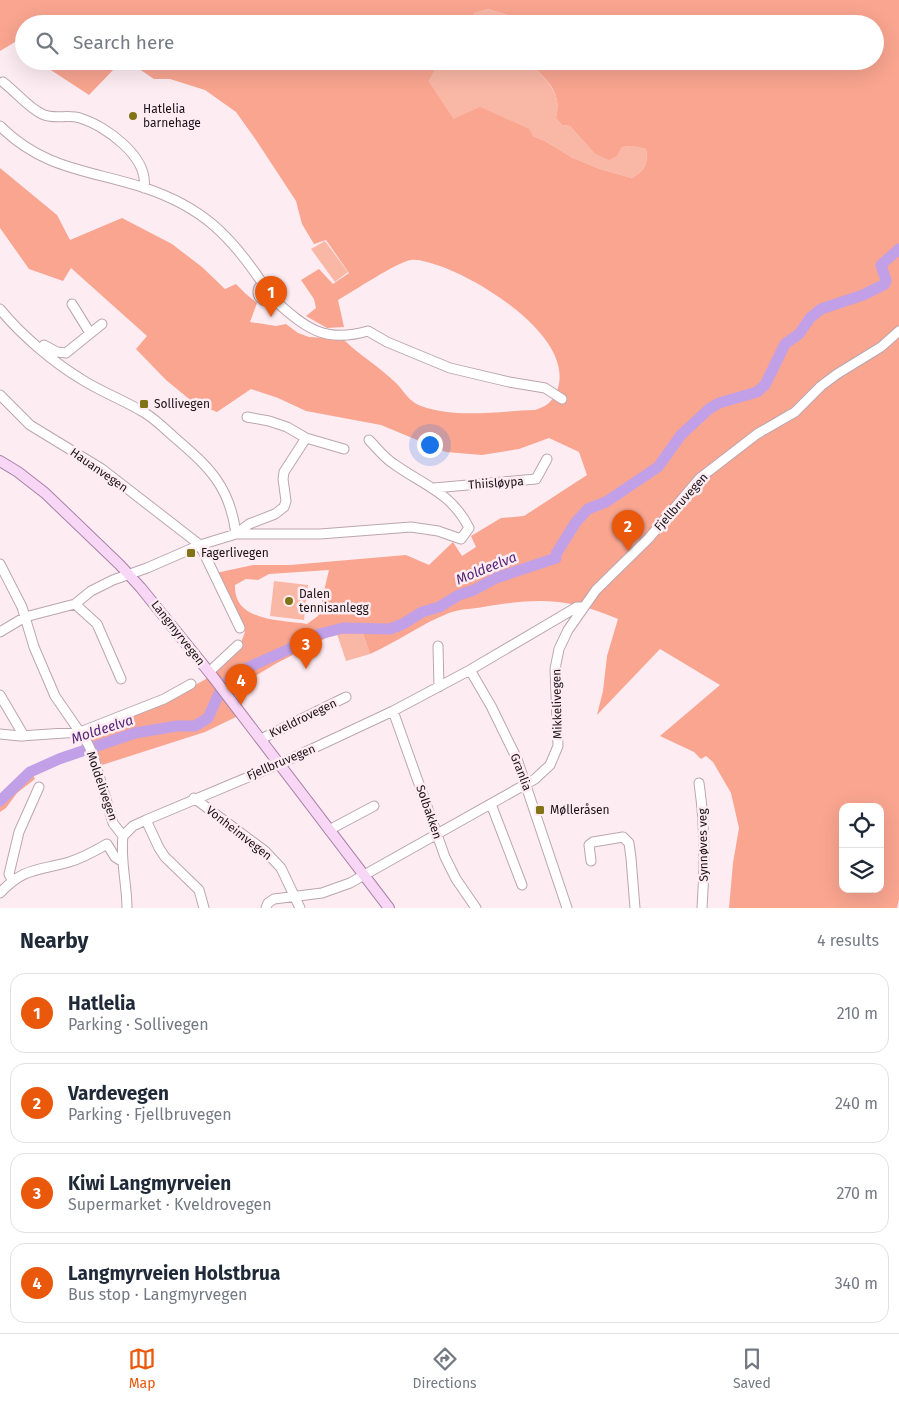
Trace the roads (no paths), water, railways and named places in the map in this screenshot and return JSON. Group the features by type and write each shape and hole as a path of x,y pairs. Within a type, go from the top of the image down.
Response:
{"main road":[{"name":"Langmyrvegen","path":"0,461 36,485 129,574 228,696 388,908"}],"street":[{"path":"3,82 40,114 52,117 81,118 119,140 128,147 137,161 145,180 144,188"},
{"path":"0,126 25,147 47,160 76,170 144,188 191,208 211,222 232,241 263,284 259,288 258,296 265,301 273,299 296,319 324,334 334,336 354,335 368,331 386,342 450,368 509,382 545,388 562,399"},
{"path":"72,304 90,333"},
{"path":"0,309 13,324 61,366 82,380 146,413 213,472 227,496 236,534"},
{"path":"34,342 41,343 57,352 66,353 102,324"},
{"name":"Fjellbruvegen","path":"123,836 133,826 146,820 194,798 279,764 394,711 470,670 577,607 583,608 596,590 649,538 700,478 757,434 795,412 829,380 881,347 899,331"},
{"name":"Hauanvegen","path":"0,395 30,425 102,469 200,545"},
{"path":"247,417 269,421 306,438 344,449"},
{"path":"236,534 249,524 275,514 284,507 286,501 284,472 306,438"},
{"path":"0,632 25,617 75,604 95,588 200,545 236,534 320,534 411,527 461,539 464,537 469,528 457,510 434,488 392,463 368,440"},
{"name":"Thiisløypa","path":"434,488 536,479 547,459"},
{"path":"200,545 240,628"},
{"name":"Moldelivegen","path":"0,564 18,598 34,648 55,696 88,744 113,823 123,836 122,848 127,889 127,908"},
{"path":"75,604 98,624 120,679"},
{"name":"Mikkelivegen","path":"266,908 268,902 274,900 333,890 364,876 527,784 550,765 558,746 555,669 559,649 568,630 583,608"},
{"path":"211,675 238,645"},
{"path":"438,646 439,687"},
{"name":"Granlia","path":"470,670 505,732 527,784 547,852 567,908"},
{"path":"0,734 24,736 80,732 164,699 191,684"},
{"path":"0,695 24,736"},
{"name":"Kveldrovegen","path":"260,739 346,698"},
{"name":"Solbakken","path":"394,711 437,835 453,874 476,908"},
{"name":"Synnøves veg","path":"699,782 704,814 702,908"},
{"path":"12,880 9,874 19,832 39,787"},
{"name":"Vonheimvegen","path":"194,798 265,851 281,868 300,908"},
{"path":"491,804 522,885"},
{"path":"329,830 374,806"},
{"path":"146,820 165,857 199,890 204,908"},
{"path":"591,861 590,845 593,842 623,837 629,843 635,908"},
{"path":"0,893 12,880 27,872 87,856 107,844 115,857 123,862"}],"waterway":[{"name":"Moldeelva","path":"0,801 30,772 59,759 135,733 177,726 195,726 208,718 222,687 234,675 316,635 343,628 390,629 496,578 556,558 556,554 576,522 588,509 606,502 658,467 681,435 709,409 719,403 757,392 765,385 785,344 799,334 810,318 821,309 863,295 885,284 886,280 881,265 899,249"}],"place":[{"name":"Hatlelia barnehage","path":"133,116"},
{"name":"Hatlelia","path":"271,317"},
{"name":"Sollivegen","path":"144,404"},
{"name":"Vardevegen","path":"628,551"},
{"name":"Fagerlivegen","path":"191,553"},
{"name":"Dalen tennisanlegg","path":"289,601"},
{"name":"Kiwi Langmyrveien","path":"306,669"},
{"name":"Langmyrveien Holstbrua","path":"241,705"},
{"name":"Mølleråsen","path":"540,810"}]}
